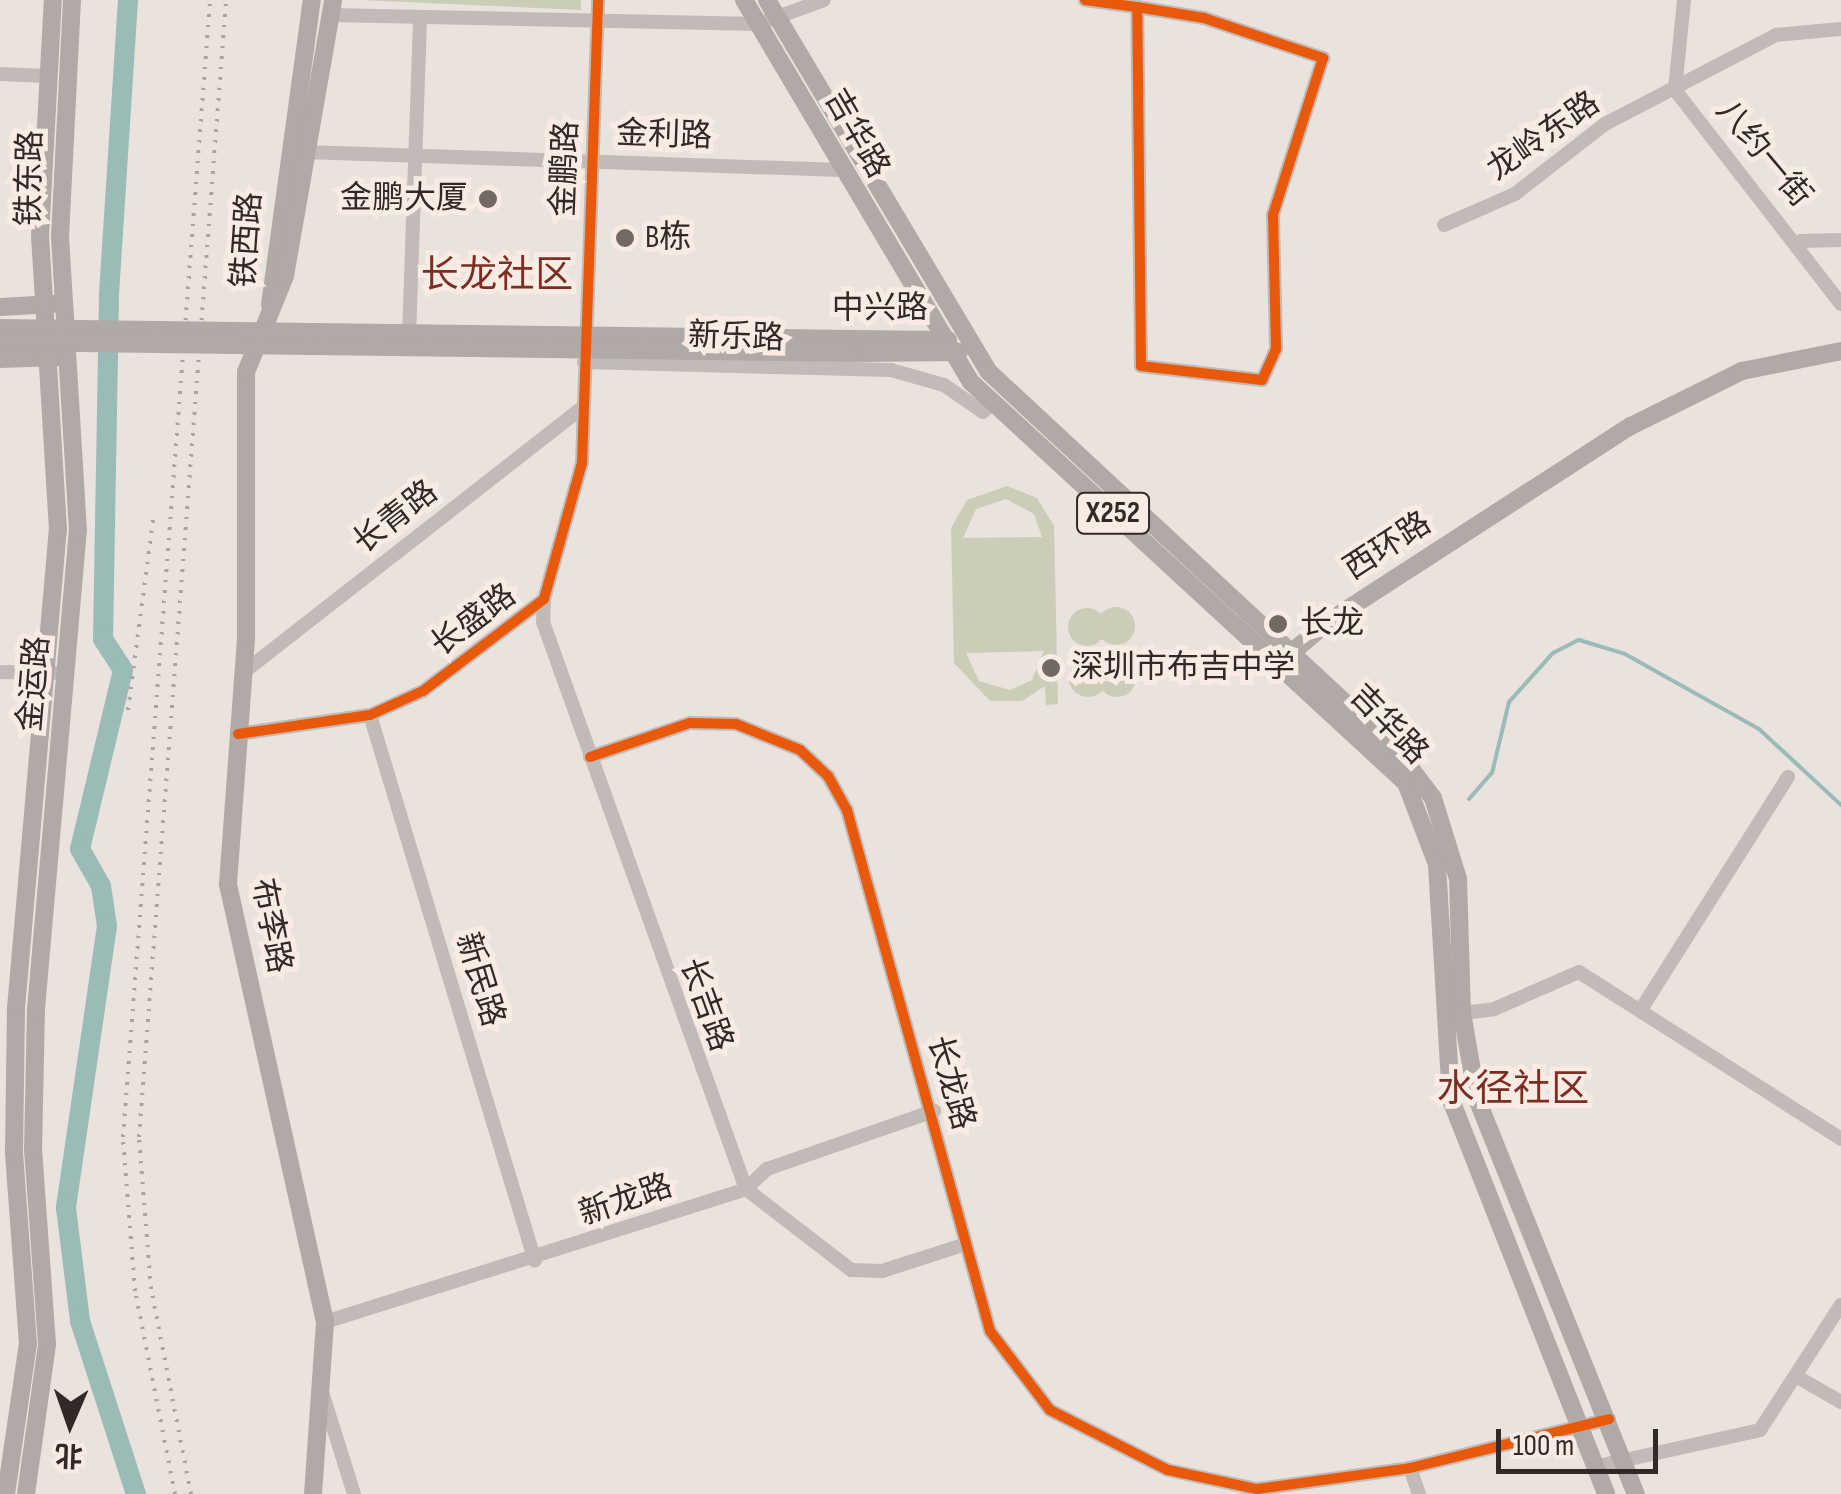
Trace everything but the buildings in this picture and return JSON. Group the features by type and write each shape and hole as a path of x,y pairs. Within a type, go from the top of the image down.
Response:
{"main road":[{"name":"铁东路","path":"53,0 47,76 54,304 69,357"},
{"name":"铁东路","path":"49,358 72,0"},
{"name":"铁西路","path":"270,305 300,125 312,0"},
{"name":"吉华路","path":"744,0 951,356 992,403 1290,656"},
{"name":"吉华路","path":"768,0 968,346 1019,404 1290,656 1433,798 1458,878 1451,1100 1476,1182 1598,1466 1606,1494"},
{"name":"铁西路","path":"270,305 286,276 305,152 300,125 332,8"},
{"path":"0,307 54,304"},
{"name":"布李路","path":"270,305 256,337 244,384 244,672 228,884 325,1322 312,1494"},
{"name":"中兴路","path":"0,328 854,346 951,356 968,346"},
{"name":"中兴路","path":"0,342 854,346 939,338 968,346"},
{"name":"西环路","path":"1290,656 1632,426 1742,371 1841,352"},
{"path":"0,359 69,357"},
{"name":"金运路","path":"26,1494 47,1332 33,1057 78,531 69,357"},
{"name":"金运路","path":"6,1494 28,1344 15,1024 47,673 58,493 49,358"},
{"name":"西环路","path":"1290,656 1520,507 1716,393 1841,360"},
{"name":"吉华路","path":"1453,1014 1496,1160 1627,1461 1636,1494"}],"street":[{"name":"金鹏路","path":"584,350 598,0"},
{"path":"332,8 420,17 758,24 824,0"},
{"path":"1086,0 1138,7 1204,18 1323,58 1273,215 1276,349 1262,380 1141,366 1138,7"},
{"path":"1675,90 1684,0"},
{"path":"409,336 420,17"},
{"name":"龙岭东路","path":"1444,225 1514,194 1605,124 1776,35 1841,29"},
{"path":"0,74 47,76"},
{"name":"八约一街","path":"1675,90 1801,241 1841,304"},
{"name":"金利路","path":"305,152 842,170"},
{"path":"1801,241 1841,240"},
{"path":"256,337 409,336 584,350"},
{"path":"256,337 584,350"},
{"name":"新乐路","path":"584,350 891,370 944,385 983,412 992,403"},
{"name":"长盛路","path":"238,734 370,715 423,692 544,600 582,463 584,350"},
{"name":"长青路","path":"244,672 582,408"},
{"name":"长吉路","path":"544,600 543,622 746,1189"},
{"path":"0,672 66,673"},
{"name":"新民路","path":"370,715 535,1261"},
{"name":"长龙路","path":"590,758 690,723 736,724 800,750 828,776 847,810 934,1111 966,1244 1000,1352 1050,1410 1168,1470 1275,1491 1410,1468 1582,1429 1609,1419"},
{"path":"1640,1012 1788,777"},
{"path":"1453,1014 1578,972 1841,1140"},
{"name":"新龙路","path":"325,1322 535,1261 746,1189 767,1169 934,1111"},
{"path":"746,1189 850,1270 882,1271 966,1244"},
{"path":"1598,1466 1735,1440 1760,1430 1801,1379 1841,1305"},
{"path":"1801,1379 1841,1402"},
{"path":"318,1383 354,1494"},
{"path":"1410,1468 1419,1494"}],"green space":[{"path":"361,0 581,0 581,10"},
{"path":"1007,486 1037,498 1054,526 1058,704 1046,705 1045,686 1022,701 990,701 954,663 951,528 967,500","holes":["1006,499 1034,514 1042,537 963,538 976,509","1044,651 1032,680 1010,690 979,681 966,653"]},
{"path":"1116,607 1129,613 1135,626 1129,639 1116,645 1103,639 1097,626 1103,613"},
{"path":"1087,608 1100,614 1106,627 1100,640 1087,646 1074,640 1068,627 1074,614"},
{"path":"1088,659 1101,665 1107,678 1101,691 1088,697 1075,691 1069,678 1075,665"},
{"path":"1117,659 1130,665 1136,678 1130,691 1117,697 1104,691 1098,678 1104,665"}],"waterway":[{"path":"128,0 109,296 103,639 123,670 80,849 101,886 107,926 66,1208 80,1321 136,1494"},
{"path":"1469,799 1492,773 1509,702 1553,653 1579,640 1625,654 1759,729 1841,805"}],"railway":[{"path":"175,1494 135,1291 123,1137 210,0"},
{"path":"191,1494 151,1289 139,1137 226,0"},
{"path":"128,710 153,519"}],"cycle path":[{"path":"238,734 370,715 423,691 544,599 582,463 598,0"},
{"path":"1085,0 1137,7 1204,18 1323,58 1273,215 1276,349 1262,380 1141,366 1137,7"},
{"path":"590,757 690,723 736,724 800,750 828,776 847,810 990,1331 1050,1410 1168,1470 1257,1489 1410,1468 1609,1419"}],"place":[{"name":"金鹏大厦","path":"488,199"},
{"name":"B栋","path":"625,238"},
{"name":"长龙","path":"1278,624"},
{"name":"深圳市布吉中学","path":"1051,668"}],"district":[{"name":"长龙社区","path":"497,276"},
{"name":"水径社区","path":"1513,1090"}]}
